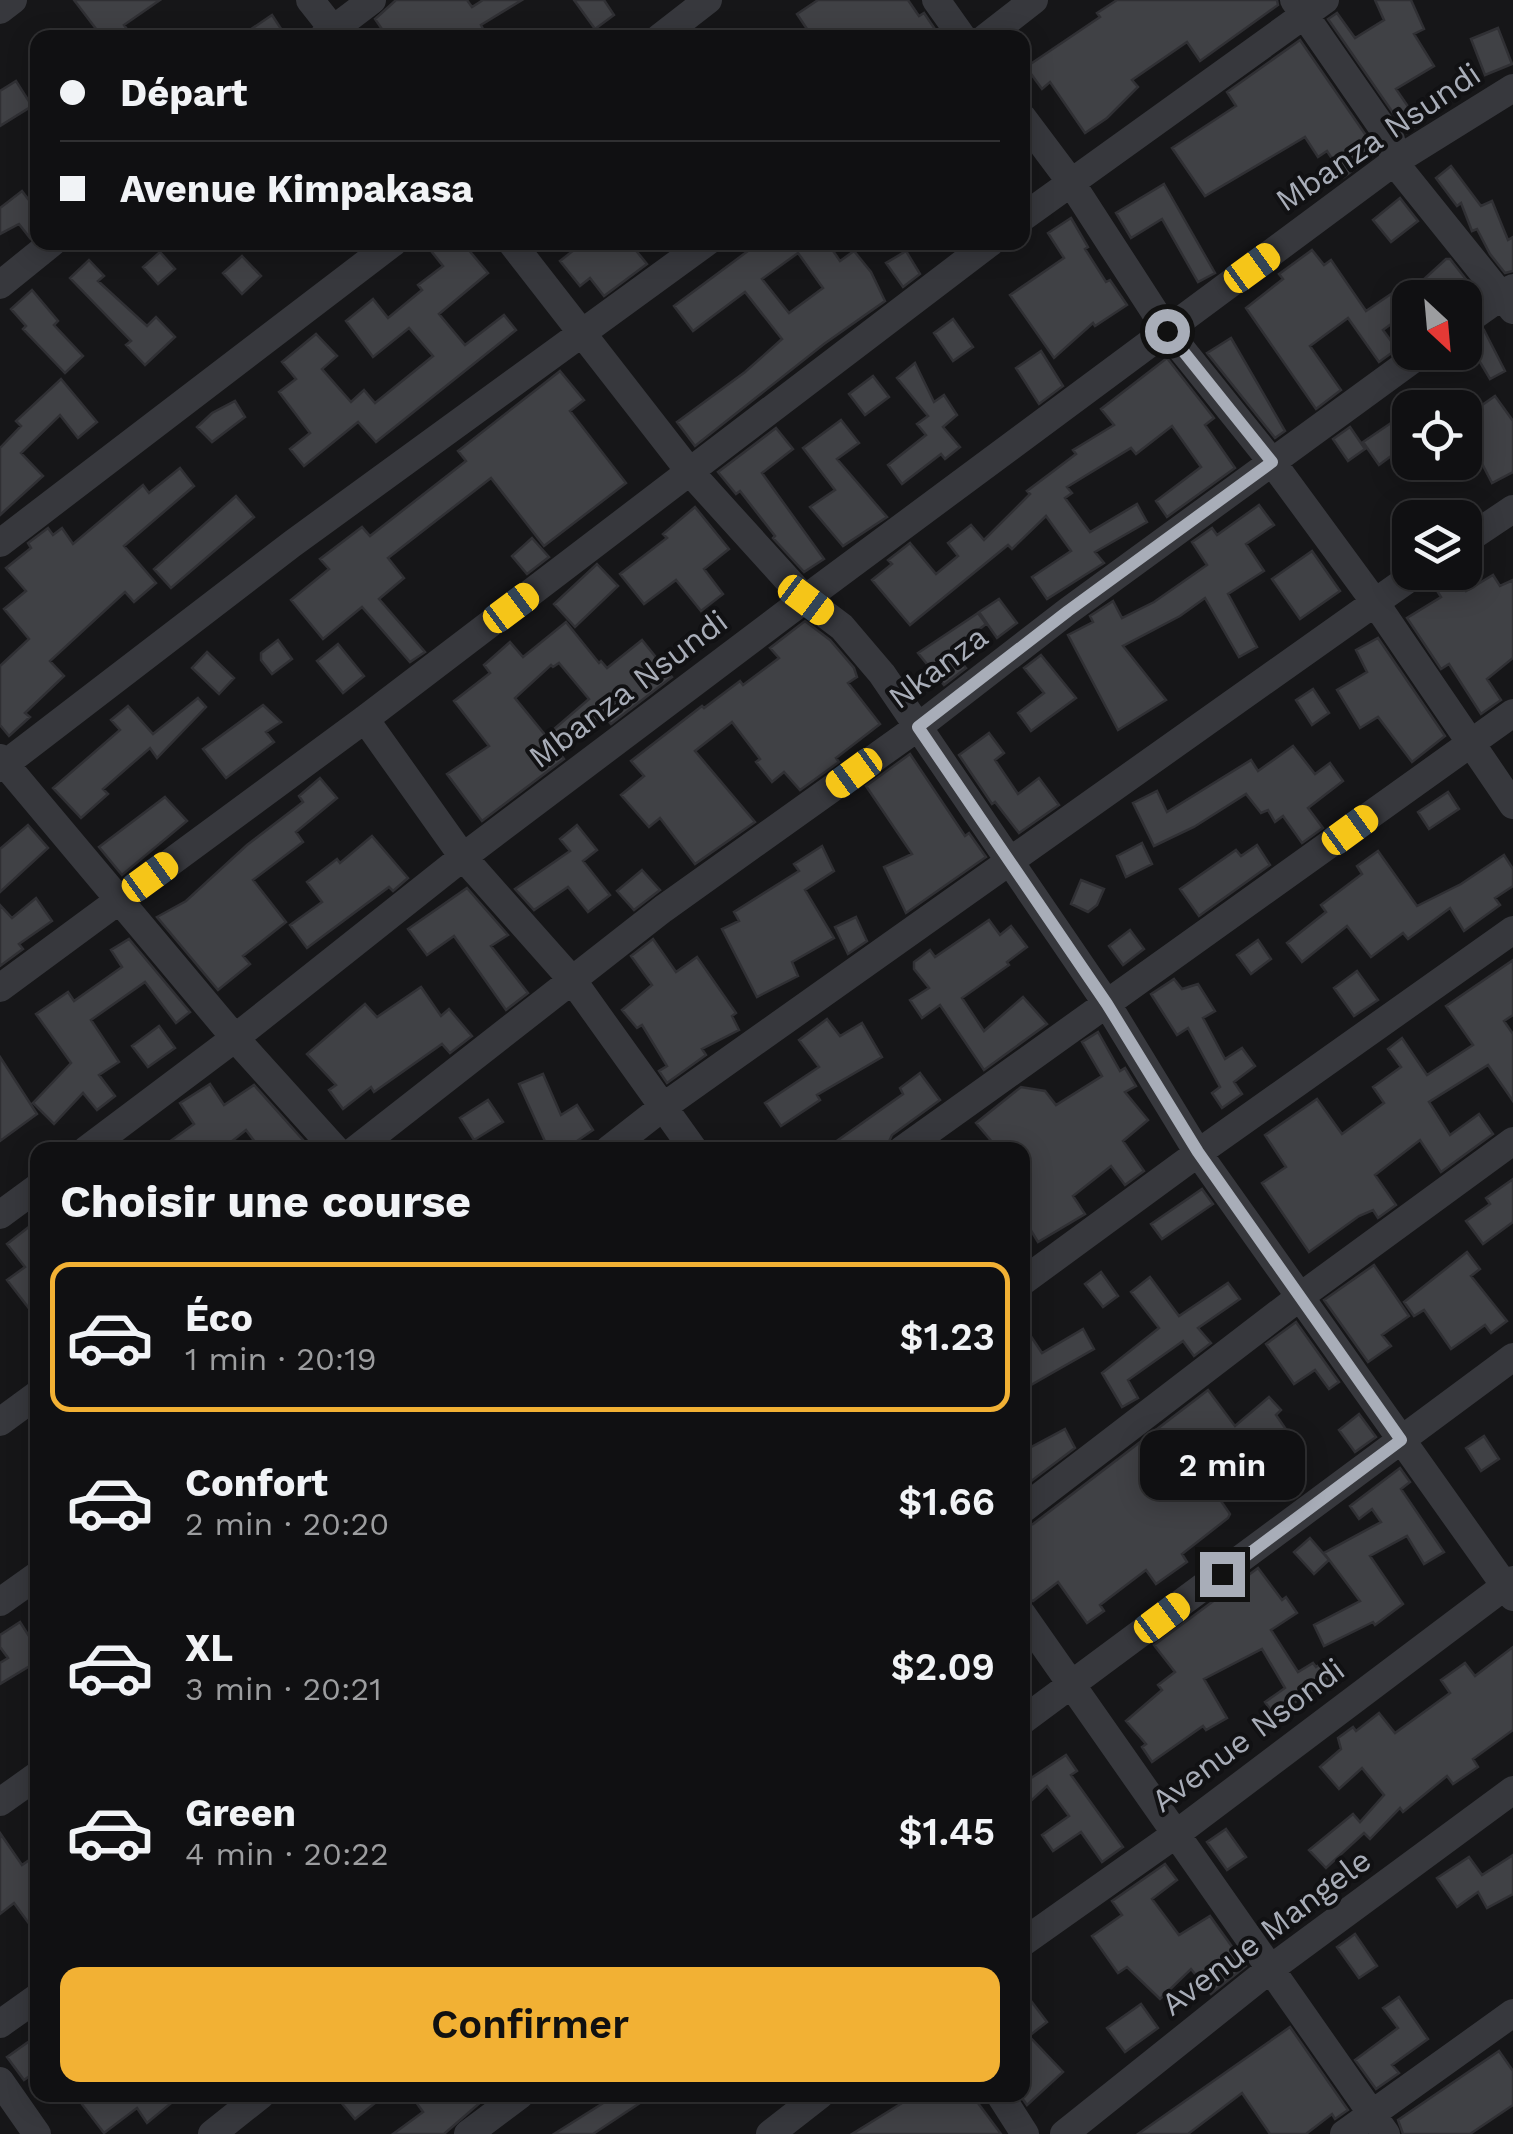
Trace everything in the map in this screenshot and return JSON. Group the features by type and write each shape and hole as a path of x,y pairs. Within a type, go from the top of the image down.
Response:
{"street":[{"path":"0,10 13,0"},
{"path":"310,0 329,30"},
{"path":"338,30 372,0"},
{"path":"669,30 708,0"},
{"path":"936,0 957,30"},
{"path":"995,30 1034,0"},
{"path":"1030,212 1307,5 1391,140 1394,162 1510,298 1482,313"},
{"name":"Mbanza Nsundi","path":"97,1142 463,858 1394,162 1513,88"},
{"path":"1030,128 1070,181 1167,331 1272,462 1374,601 1513,805"},
{"path":"0,285 43,250"},
{"path":"0,544 384,250"},
{"path":"517,250 690,472 806,600 842,627 882,674 1107,1004 1198,1152 1510,1588"},
{"path":"329,1142 235,1038 2,763 292,544 697,250"},
{"path":"0,988 365,720 980,250"},
{"name":"Nkanza","path":"365,1142 663,910 918,727 1068,611 1399,370"},
{"path":"1482,530 1513,510"},
{"path":"618,1142 1392,589"},
{"path":"913,1142 1513,713"},
{"path":"365,720 463,858 573,982 688,1142"},
{"path":"1030,1276 1198,1152 1513,930"},
{"path":"1030,1504 1301,1296 1513,1141"},
{"path":"0,1215 30,1193"},
{"path":"1030,1715 1513,1357"},
{"path":"0,1422 30,1400"},
{"path":"0,1602 30,1581"},
{"name":"Avenue Nsondi","path":"1030,1937 1510,1588"},
{"path":"1030,1625 1378,2123"},
{"path":"0,1802 30,1781"},
{"name":"Avenue Mangele","path":"1064,2134 1269,1970 1513,1790"},
{"path":"0,2024 30,2003"},
{"path":"1344,2134 1378,2123 1513,2013"},
{"path":"0,2080 36,2134"},
{"path":"212,2134 252,2102"},
{"path":"468,2134 511,2102"},
{"path":"770,2134 811,2102"},
{"path":"1004,2102 1025,2134"}],"building":[{"path":"74,0 160,0 124,25 127,30 97,30"},
{"path":"396,0 467,0 472,7 483,0 522,0 481,25 484,30 383,30 375,19"},
{"path":"574,0 604,0 614,15 595,29"},
{"path":"818,0 908,0 936,30 808,30 797,14"},
{"path":"1117,0 1277,0 1278,5 1200,61 1187,42 1132,80 1138,87 1107,118 1085,133 1050,82 1042,89 1030,72 1030,64 1100,17 1097,13"},
{"path":"1375,0 1411,0 1424,29 1414,34 1434,66 1396,89 1409,108 1401,114 1413,128 1407,133 1328,19 1337,13 1355,38 1384,20"},
{"path":"272,15 282,30 250,30"},
{"path":"1498,28 1512,64 1485,75 1471,39"},
{"path":"1300,40 1374,147 1375,154 1344,177 1327,151 1318,157 1305,137 1205,196 1172,148 1236,106 1227,92"},
{"path":"16,81 30,107 0,126 0,91"},
{"path":"1451,166 1481,206 1492,201 1508,240 1513,237 1513,271 1505,273 1477,229 1472,231 1461,203 1457,206 1436,178"},
{"path":"1164,184 1215,273 1198,282 1162,219 1131,238 1116,213"},
{"path":"22,191 30,202 30,238 19,224 0,234 0,208"},
{"path":"1400,198 1418,221 1391,242 1373,220"},
{"path":"1071,218 1106,282 1110,280 1127,305 1095,326 1093,323 1054,358 1010,295 1064,258 1048,233"},
{"path":"430,250 469,250 488,273 439,314 465,345 504,315 516,330 376,442 358,422 304,466 290,449 310,433 279,392 296,379 282,362 316,334 337,356 322,369 351,402 364,390 375,403 433,356 409,328 373,357 346,321 373,299 388,318 422,290 418,285 443,266"},
{"path":"574,250 636,250 647,264 604,296 590,278 580,286 560,261"},
{"path":"749,250 832,250 840,261 854,251 871,272 885,301 695,446 677,422 782,339 745,292 693,331 674,306","holes":["798,253 823,288 789,313 762,279"]},
{"path":"1312,250 1324,265 1331,260 1366,311 1392,293 1392,323 1383,330 1392,342 1392,353 1379,362 1348,318 1310,346 1341,390 1316,409 1246,308 1283,279 1279,274"},
{"path":"906,251 920,274 903,287 886,263"},
{"path":"160,252 175,269 158,284 143,267"},
{"path":"242,256 261,276 242,294 223,273"},
{"path":"1446,259 1467,280 1423,280"},
{"path":"89,260 104,276 98,281 147,326 156,317 175,337 145,365 126,345 131,341 70,278"},
{"path":"32,290 58,321 54,325 83,356 65,373 23,329 26,326 11,309"},
{"path":"953,319 973,347 953,361 934,333"},
{"path":"1482,331 1505,371 1490,379 1482,365"},
{"path":"1231,338 1285,431 1275,438 1207,353"},
{"path":"1041,351 1063,386 1039,404 1016,368"},
{"path":"1167,358 1214,418 1205,425 1235,468 1167,517 1156,501 1201,467 1172,426 1136,454 1131,448 1067,487 1072,493 1065,498 1090,532 1137,504 1147,522 1095,552 1104,563 1047,599 1032,577 1071,551 1046,516 1012,549 1008,545 910,625 872,580 892,564 888,560 910,543 936,574 958,556 948,543 971,525 984,540 1030,494 1027,491 1076,454 1073,450 1114,425 1101,409"},
{"path":"915,363 934,402 944,395 957,415 943,427 960,447 945,459 941,454 902,484 888,465 926,435 917,424 928,416 897,378"},
{"path":"560,371 584,400 570,411 626,483 544,546 491,478 388,558 404,578 379,599 425,652 410,662 362,607 323,639 291,600 329,569 320,559 362,527 370,536 466,461 458,451"},
{"path":"873,376 889,397 865,415 849,394"},
{"path":"61,379 97,422 78,438 60,415 21,453 43,476 0,515 0,448 21,426 16,421"},
{"path":"1495,396 1513,421 1513,472 1492,483 1482,464 1482,405"},
{"path":"235,401 245,417 212,442 197,427 212,413"},
{"path":"841,420 859,443 837,459 887,517 843,546 810,507 835,490 803,448"},
{"path":"1392,422 1392,455 1379,465 1363,442"},
{"path":"1350,427 1365,449 1348,461 1333,439"},
{"path":"776,428 793,449 762,473 824,559 804,572 773,538 740,491 736,494 718,472"},
{"path":"180,468 194,486 124,546 156,583 134,602 125,592 50,661 64,676 25,713 30,717 9,736 0,725 0,666 29,639 4,609 26,591 6,568 48,528 53,535 62,528 73,544 143,485 149,493"},
{"path":"236,496 254,517 171,588 154,569"},
{"path":"1259,505 1274,525 1246,544 1264,571 1228,594 1257,647 1239,657 1205,598 1123,646 1166,700 1118,730 1068,635 1093,622 1090,616 1113,601 1122,618 1154,602 1207,565 1192,542 1212,528 1217,535"},
{"path":"695,507 729,549 704,569 723,594 701,611 676,580 644,604 620,574 667,538 663,534"},
{"path":"532,538 549,557 527,574 512,556"},
{"path":"1312,551 1340,591 1300,619 1272,579"},
{"path":"597,564 618,586 575,627 554,604"},
{"path":"1493,575 1500,586 1513,580 1513,658 1487,679 1501,700 1481,714 1449,664 1441,669 1407,618 1441,597 1437,590 1482,590 1482,582"},
{"path":"999,599 1017,623 997,638 979,612"},
{"path":"978,613 986,624 952,651 966,668 944,685 918,653"},
{"path":"805,621 830,640 854,668 857,677 848,683 880,724 836,758 839,762 800,790 784,772 772,782 732,722 695,751 755,822 695,864 660,818 649,827 621,795 644,776 631,761 702,706 740,681 743,685 779,658 770,648"},
{"path":"566,622 607,668 642,640 672,677 611,724 603,715 559,752 564,759 482,821 447,774 489,746 454,701 490,673 484,665 510,642 523,657","holes":["559,663 589,699 546,736 515,698 551,665"]},
{"path":"1378,638 1445,736 1412,762 1378,717 1360,728 1337,690 1367,672 1356,650"},
{"path":"278,640 292,659 272,674 261,660 261,653"},
{"path":"338,644 364,676 343,693 317,661"},
{"path":"207,652 234,678 219,694 192,668"},
{"path":"1041,655 1076,698 1031,731 1018,713 1044,693 1024,668"},
{"path":"1313,689 1329,713 1312,725 1296,700"},
{"path":"198,698 206,707 157,758 150,748 103,789 108,794 81,818 53,788 120,730 111,720 128,706 153,734"},
{"path":"263,705 281,722 266,732 274,742 226,778 203,749"},
{"path":"989,733 1004,753 995,760 1018,794 1039,778 1059,805 1019,833 995,802 992,804 959,755"},
{"path":"1293,746 1315,774 1330,763 1343,781 1308,808 1323,828 1302,843 1283,816 1275,822 1268,810 1261,813 1246,794 1194,827 1154,846 1133,803 1157,791 1167,812 1251,760 1258,771"},
{"path":"910,754 965,836 969,833 986,857 906,913 884,867 912,854 866,786"},
{"path":"320,778 337,798 296,832 303,842 253,880 286,922 243,956 250,964 218,990 157,917 186,901 247,845 303,802 299,796"},
{"path":"1448,792 1459,809 1429,829 1418,812"},
{"path":"165,797 187,821 122,875 99,847"},
{"path":"28,825 48,848 0,892 0,849"},
{"path":"577,825 597,850 583,861 610,895 588,912 568,887 534,910 515,889 570,851 560,839"},
{"path":"372,836 408,878 393,891 389,887 307,948 290,925 322,902 307,882 337,859 340,863"},
{"path":"1142,843 1152,864 1126,877 1117,856"},
{"path":"1257,845 1270,865 1199,916 1180,889 1236,850 1241,856"},
{"path":"822,846 834,871 805,890 834,938 792,962 798,976 757,997 722,929 739,921 734,912 799,871 794,864"},
{"path":"1378,851 1417,906 1461,884 1504,855 1513,869 1513,886 1495,898 1500,905 1464,931 1450,908 1408,939 1403,933 1371,957 1347,926 1302,962 1287,943 1326,912 1321,905 1362,874 1357,866"},
{"path":"642,870 660,890 634,910 617,891"},
{"path":"1081,880 1104,889 1097,905 1088,912 1071,904"},
{"path":"467,888 508,935 491,946 528,993 506,1010 454,936 427,955 408,929"},
{"path":"36,898 52,921 19,944 23,949 0,966 0,905 12,918"},
{"path":"856,917 867,941 848,954 835,927"},
{"path":"989,920 1000,935 1011,926 1027,947 1007,962 1009,965 962,998 984,1031 1023,997 1047,1024 984,1070 940,1005 922,1018 910,1000 929,988 914,969 914,962 930,950 935,957"},
{"path":"1130,930 1144,949 1123,965 1109,946"},
{"path":"129,939 190,1012 176,1023 145,982 91,1020 119,1062 99,1075 115,1096 97,1110 83,1093 54,1124 33,1103 71,1063 36,1014 68,992 74,1001 122,967 111,950"},
{"path":"653,939 676,972 697,957 736,1013 732,1016 739,1030 702,1049 706,1055 667,1083 659,1071 667,1066 642,1025 637,1028 622,1010 652,985 631,956"},
{"path":"1258,940 1271,959 1251,974 1237,955"},
{"path":"1513,960 1513,1015 1504,1021 1513,1034 1513,1101 1488,1065 1429,1102 1450,1135 1479,1114 1493,1134 1441,1172 1420,1140 1375,1175 1396,1205 1378,1218 1373,1210 1359,1216 1309,1252 1262,1183 1286,1167 1265,1135 1317,1099 1342,1134 1384,1103 1373,1087 1401,1067 1388,1049 1402,1038 1427,1075 1473,1045 1446,1006"},
{"path":"1357,971 1378,1000 1354,1016 1334,988"},
{"path":"1174,979 1182,989 1198,984 1215,1011 1203,1018 1225,1059 1242,1048 1255,1066 1234,1082 1242,1094 1222,1108 1212,1093 1220,1087 1188,1028 1177,1035 1151,994"},
{"path":"421,987 441,1016 449,1009 472,1036 450,1053 442,1044 374,1092 371,1087 343,1109 329,1090 336,1085 307,1054 365,1004 377,1017"},
{"path":"827,1019 840,1036 862,1023 882,1057 817,1095 820,1100 781,1126 765,1103 819,1067 799,1040"},
{"path":"159,1026 175,1048 148,1067 132,1046"},
{"path":"1098,1032 1120,1071 1125,1068 1136,1086 1125,1092 1148,1120 1123,1141 1144,1171 1125,1185 1111,1166 1073,1196 1085,1214 1038,1242 1030,1229 1030,1142 992,1142 976,1123 1021,1087 1045,1091 1056,1105 1102,1076 1082,1042"},
{"path":"0,1057 37,1114 0,1141"},
{"path":"920,1073 940,1100 892,1135 889,1142 835,1142 903,1094 900,1088"},
{"path":"543,1074 561,1115 577,1105 593,1130 576,1142 545,1142 519,1084"},
{"path":"210,1084 224,1105 254,1085 305,1142 255,1142 246,1130 231,1142 169,1142 194,1124 180,1103"},
{"path":"488,1100 503,1122 474,1140 460,1118"},
{"path":"1513,1179 1513,1222 1483,1244 1466,1221 1490,1204 1486,1198"},
{"path":"1202,1189 1213,1204 1162,1239 1151,1224"},
{"path":"30,1226 30,1310 7,1280 25,1267 7,1244"},
{"path":"1467,1252 1480,1269 1471,1276 1507,1321 1491,1333 1485,1325 1451,1349 1424,1310 1414,1316 1404,1302"},
{"path":"1374,1265 1409,1316 1382,1335 1391,1346 1368,1362 1324,1300"},
{"path":"1101,1272 1118,1296 1103,1307 1085,1284"},
{"path":"1150,1277 1179,1316 1228,1283 1240,1299 1198,1328 1211,1343 1194,1356 1183,1341 1128,1380 1138,1398 1122,1407 1102,1373 1159,1328 1131,1292"},
{"path":"1296,1322 1339,1382 1329,1389 1315,1370 1294,1384 1266,1344"},
{"path":"1083,1329 1094,1349 1030,1385 1030,1335 1042,1353"},
{"path":"1208,1390 1235,1426 1269,1397 1281,1410 1276,1415 1301,1451 1242,1492 1226,1473 1210,1485 1230,1514 1228,1518 1182,1554 1187,1562 1156,1584 1146,1570 1100,1605 1104,1611 1087,1623 1058,1582 1030,1600 1033,1524"},
{"path":"1359,1414 1376,1437 1355,1452 1339,1430"},
{"path":"1065,1429 1075,1448 1030,1482 1030,1448"},
{"path":"1484,1436 1499,1459 1481,1471 1466,1448"},
{"path":"1400,1468 1410,1482 1401,1489 1444,1552 1424,1564 1407,1536 1370,1556 1403,1604 1375,1625 1373,1622 1324,1646 1314,1625 1360,1601 1324,1553 1381,1522 1372,1509 1359,1519 1350,1506"},
{"path":"1310,1538 1329,1560 1314,1574 1294,1552"},
{"path":"1258,1568 1297,1613 1271,1630 1298,1672 1323,1662 1333,1676 1275,1716 1265,1702 1285,1688 1262,1649 1204,1679 1227,1718 1206,1730 1203,1726 1152,1762 1142,1747 1146,1744 1126,1721 1162,1690 1158,1685 1175,1672 1154,1645"},
{"path":"20,1622 30,1638 30,1666 0,1684 0,1663 8,1658 0,1647 0,1635"},
{"path":"1513,1647 1513,1730 1473,1759 1478,1767 1453,1784 1447,1776 1403,1812 1400,1808 1370,1839 1364,1833 1326,1868 1309,1850 1353,1814 1360,1822 1384,1795 1362,1768 1339,1789 1320,1767 1341,1749 1338,1738 1353,1727 1356,1731 1379,1713 1395,1733 1450,1693 1441,1680 1465,1663 1475,1676"},
{"path":"1066,1755 1077,1771 1071,1775 1123,1847 1102,1862 1081,1832 1053,1851 1042,1835 1069,1816 1047,1786 1030,1802 1030,1779"},
{"path":"1226,1829 1246,1857 1227,1870 1207,1842"},
{"path":"0,1833 22,1865 30,1860 30,1925 14,1903 0,1914"},
{"path":"1513,1855 1513,1894 1487,1908 1478,1892 1457,1907 1437,1878 1469,1857 1482,1875"},
{"path":"1165,1864 1177,1880 1152,1899 1179,1935 1210,1916 1246,1966 1211,1994 1191,1969 1160,1999 1127,1967 1118,1973 1092,1936 1122,1915 1112,1901"},
{"path":"1355,1934 1377,1966 1359,1978 1337,1947"},
{"path":"1399,1997 1428,2039 1392,2065 1399,2073 1376,2089 1355,2060 1398,2028 1383,2008"},
{"path":"1030,2000 1047,2022 1030,2035"},
{"path":"1141,2004 1158,2028 1125,2052 1107,2028"},
{"path":"1290,2027 1348,2110 1335,2119 1332,2114 1306,2134 1270,2134 1242,2093 1188,2134 1138,2134"},
{"path":"1030,2037 1063,2072 1027,2105 1025,2102 1030,2102"},
{"path":"30,2041 30,2076 24,2080 7,2057"},
{"path":"1499,2051 1513,2071 1513,2105 1470,2134 1403,2134 1398,2120"},
{"path":"80,2102 172,2102 147,2123 137,2108 104,2133"},
{"path":"341,2102 376,2102 355,2119"},
{"path":"416,2102 481,2102 444,2134 393,2134 423,2112"},
{"path":"605,2102 641,2102 593,2134 554,2134"},
{"path":"904,2102 977,2102 1001,2134 852,2134"}],"route":[{"path":"1167,331 1272,462 918,727 1107,1004 1198,1152 1401,1440 1222,1574"}]}
